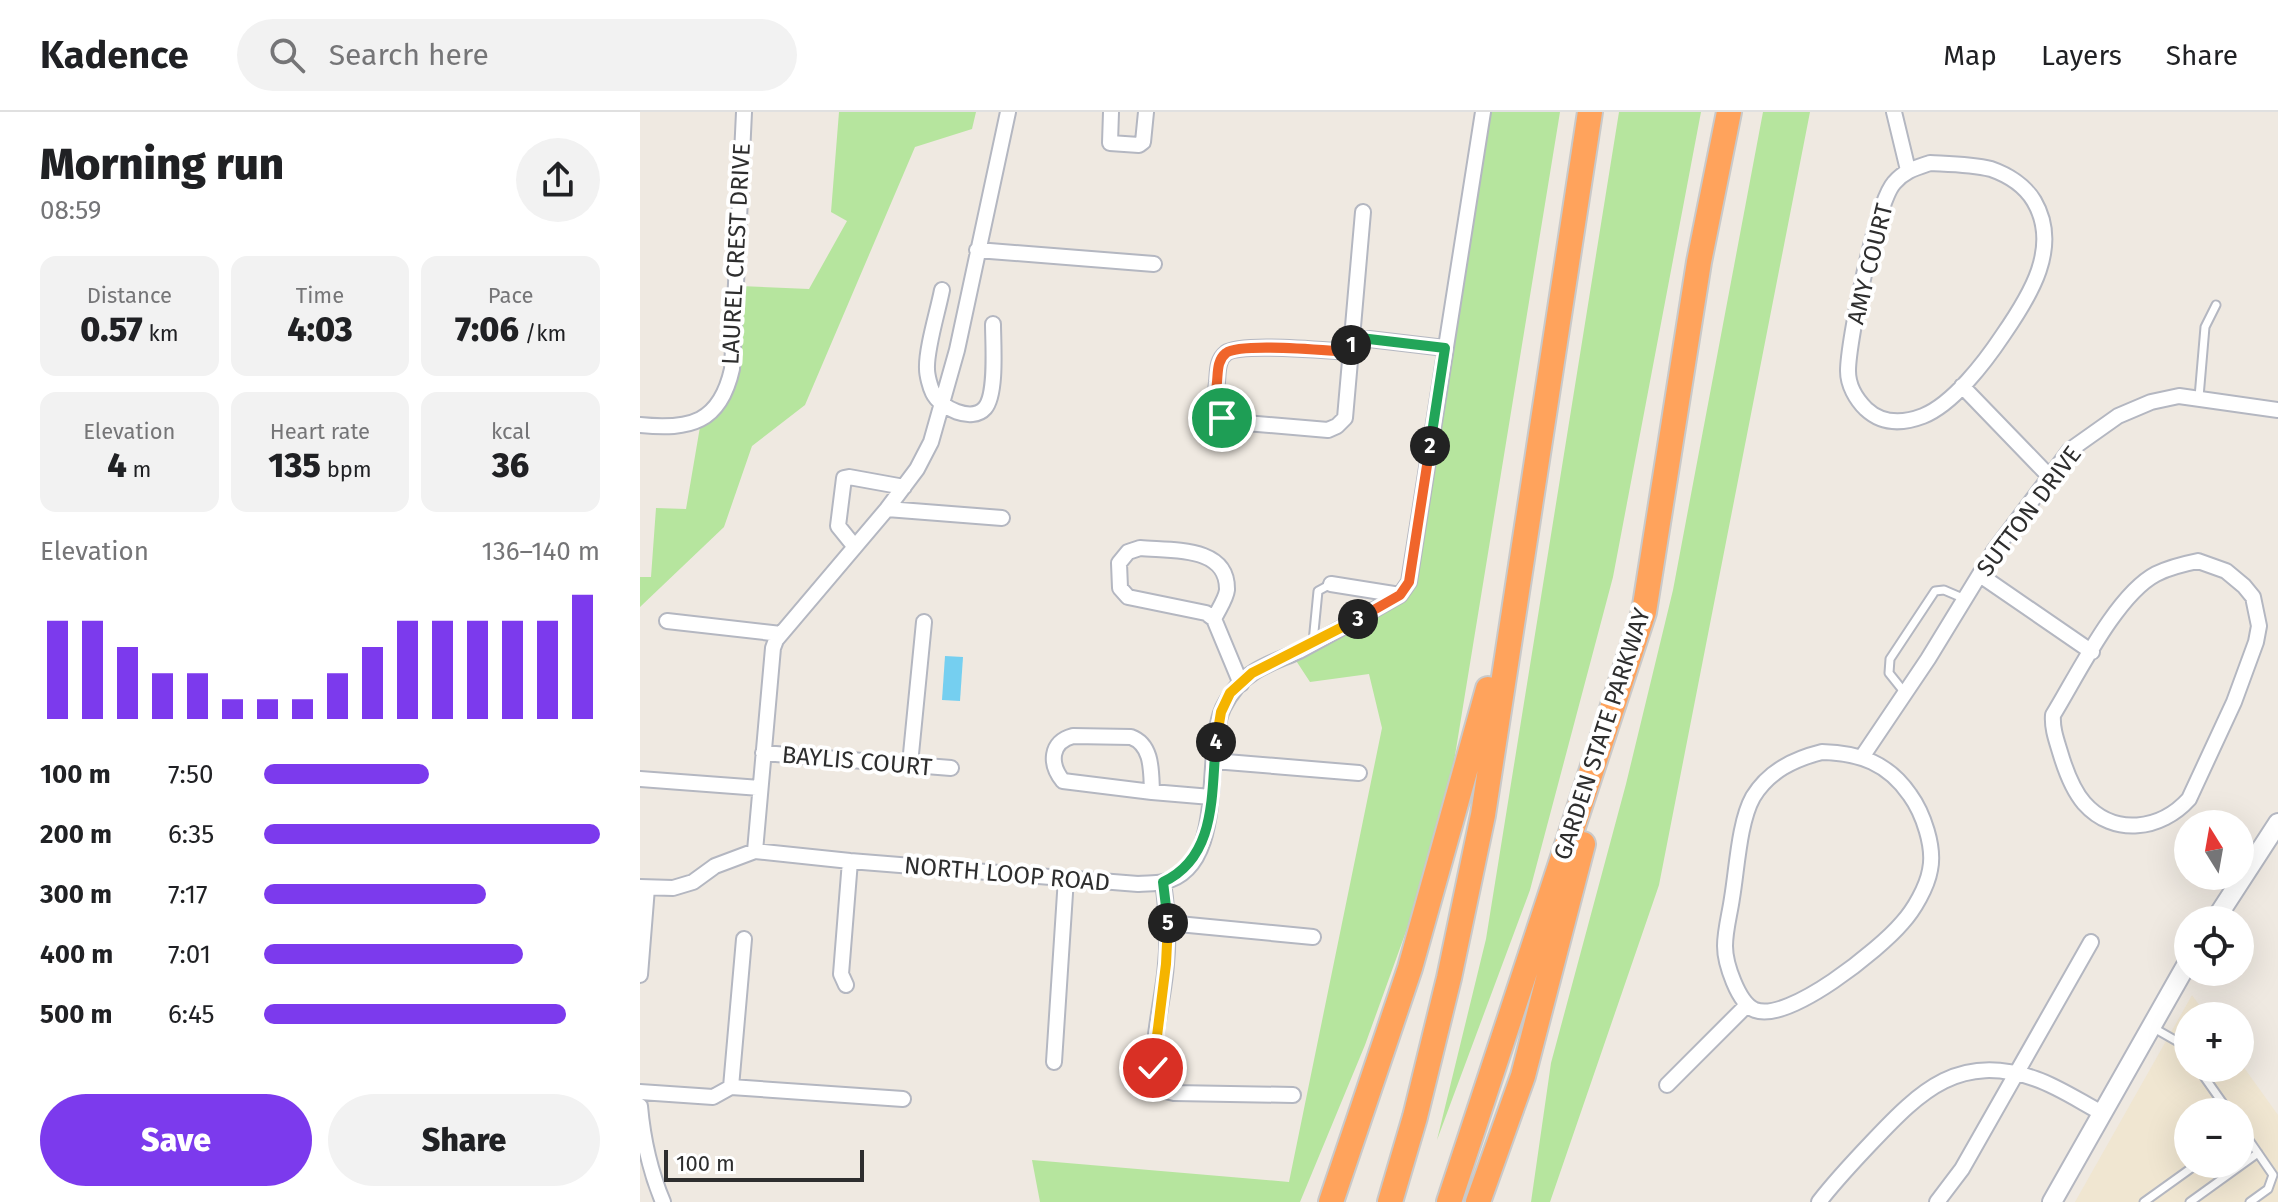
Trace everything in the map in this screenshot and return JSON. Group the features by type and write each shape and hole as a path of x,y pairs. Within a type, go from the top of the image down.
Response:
{"highway":[{"path":"1390,1202 1415,1117 1449,978 1483,815 1590,112"},
{"name":"GARDEN STATE PARKWAY","path":"1449,1202 1644,612 1699,262 1729,112"},
{"path":"1331,1202 1410,968 1517,586"},
{"path":"1478,1202 1523,1076 1644,612"}],"main road":[{"path":"2224,906 2278,823"},
{"path":"2052,1202 2174,986"}],"street":[{"name":"LAUREL CREST DRIVE","path":"640,425 669,428 689,425 714,409 728,388 732,369 744,112"},
{"path":"640,975 644,887 673,888 693,882 715,866 755,851 773,648 781,634 904,487 931,442 943,405 1008,112"},
{"path":"1111,112 1108,141 1139,145 1143,142 1146,112"},
{"path":"1293,1095 1174,1093 1157,1089 1153,1068 1168,923 1163,882 1179,875 1205,839 1221,712 1230,693 1252,673 1400,595 1409,582 1483,112"},
{"path":"1894,112 1908,170"},
{"name":"AMY COURT","path":"1930,163 1992,170 2014,180 2029,194 2045,229 2042,258 2030,293 1983,365 1962,386 1926,415 1891,422 1874,416 1861,404 1851,387 1848,372 1854,326 1881,206 1892,185 1908,170 1930,163"},
{"path":"1363,212 1351,344 1345,418 1328,430 1234,422 1222,418 1215,397 1219,364 1226,353 1351,344 1445,348"},
{"path":"977,250 1154,264"},
{"path":"942,290 927,368 933,394 943,405 964,414 975,415 984,410 990,400 993,324"},
{"path":"1962,386 2049,476"},
{"name":"SUTTON DRIVE","path":"1862,757 1980,575 2070,450 2118,416 2151,402 2179,396 2278,410"},
{"path":"855,547 838,526 844,478 904,487"},
{"path":"887,509 1002,518"},
{"path":"1214,619 1227,589 1222,570 1205,555 1140,548 1128,552 1119,563 1120,588 1128,597 1206,613 1214,619 1241,684"},
{"path":"2198,561 2226,571 2253,597 2259,626 2234,702 2189,799 2178,811 2161,821 2122,825 2100,817 2076,791 2063,762 2053,715 2092,652 2124,602 2153,576 2177,565 2198,561"},
{"path":"1980,575 2092,652"},
{"path":"1331,584 1400,595"},
{"path":"667,621 781,634"},
{"path":"910,764 924,622"},
{"path":"1152,792 1151,764 1140,740 1131,737 1073,736 1059,742 1054,751 1056,772 1063,781 1152,792 1211,797"},
{"path":"1822,752 1847,753 1878,762 1899,780 1914,800 1927,833 1931,857 1923,890 1905,921 1879,948 1838,977 1788,1007 1757,1011 1747,1005 1738,993 1725,944 1745,820 1753,797 1772,774 1798,758 1822,752"},
{"name":"BAYLIS COURT","path":"763,753 951,768"},
{"path":"1214,761 1359,773"},
{"path":"640,779 760,788"},
{"name":"NORTH LOOP ROAD","path":"755,851 1138,884 1163,882"},
{"path":"846,985 841,974 850,861"},
{"path":"1054,1062 1066,878"},
{"path":"1168,923 1313,937"},
{"path":"731,1087 744,939"},
{"path":"1937,1202 1962,1169 2091,942"},
{"path":"1667,1085 1747,1005"},
{"path":"1819,1202 1833,1183 1899,1114 1931,1086 1978,1070 2037,1079 2102,1113"},
{"path":"640,1092 713,1097 731,1087 903,1099"},
{"path":"640,1106 643,1140 653,1180 663,1202"}],"lane":[{"path":"2199,397 2205,327 2216,305"},
{"path":"1313,643 1318,591 1331,584"},
{"path":"1905,693 1889,673 1890,659 1935,591 1944,590 1965,599"},
{"path":"2150,1026 2174,1040"},
{"path":"2250,1202 2268,1189 2275,1177 2254,1148"},
{"path":"2190,1202 2258,1153"},
{"path":"2144,1202 2177,1178"}],"shaded area":[{"path":"2174,1027 2174,1082 2254,1082 2278,1115 2278,1202 2075,1202"}],"green space":[{"path":"839,112 976,112 972,129 915,147 805,405 752,446 724,527 640,607 640,577 651,577 656,508 686,509 701,421 735,381 740,286 809,289 847,221 831,212"},
{"path":"1485,112 1560,112 1443,829 1365,1045 1300,1202 1040,1202 1032,1160 1289,1182 1382,728 1369,674 1310,682 1293,656 1407,588"},
{"path":"1619,112 1701,112 1613,577 1530,890 1437,1140 1486,939"},
{"path":"1763,112 1810,112 1659,885 1550,1202 1531,1202 1551,1063 1626,784 1673,590"}],"water":[{"path":"945,656 963,657 960,701 942,700"}],"route":[{"path":"1153,1068 1166,964 1168,923 1163,882 1179,875 1195,858 1205,839 1221,712 1230,693 1252,673 1400,595 1409,582 1445,348 1352,337 1351,352 1276,348 1226,353 1219,364 1215,397 1222,418"}]}
